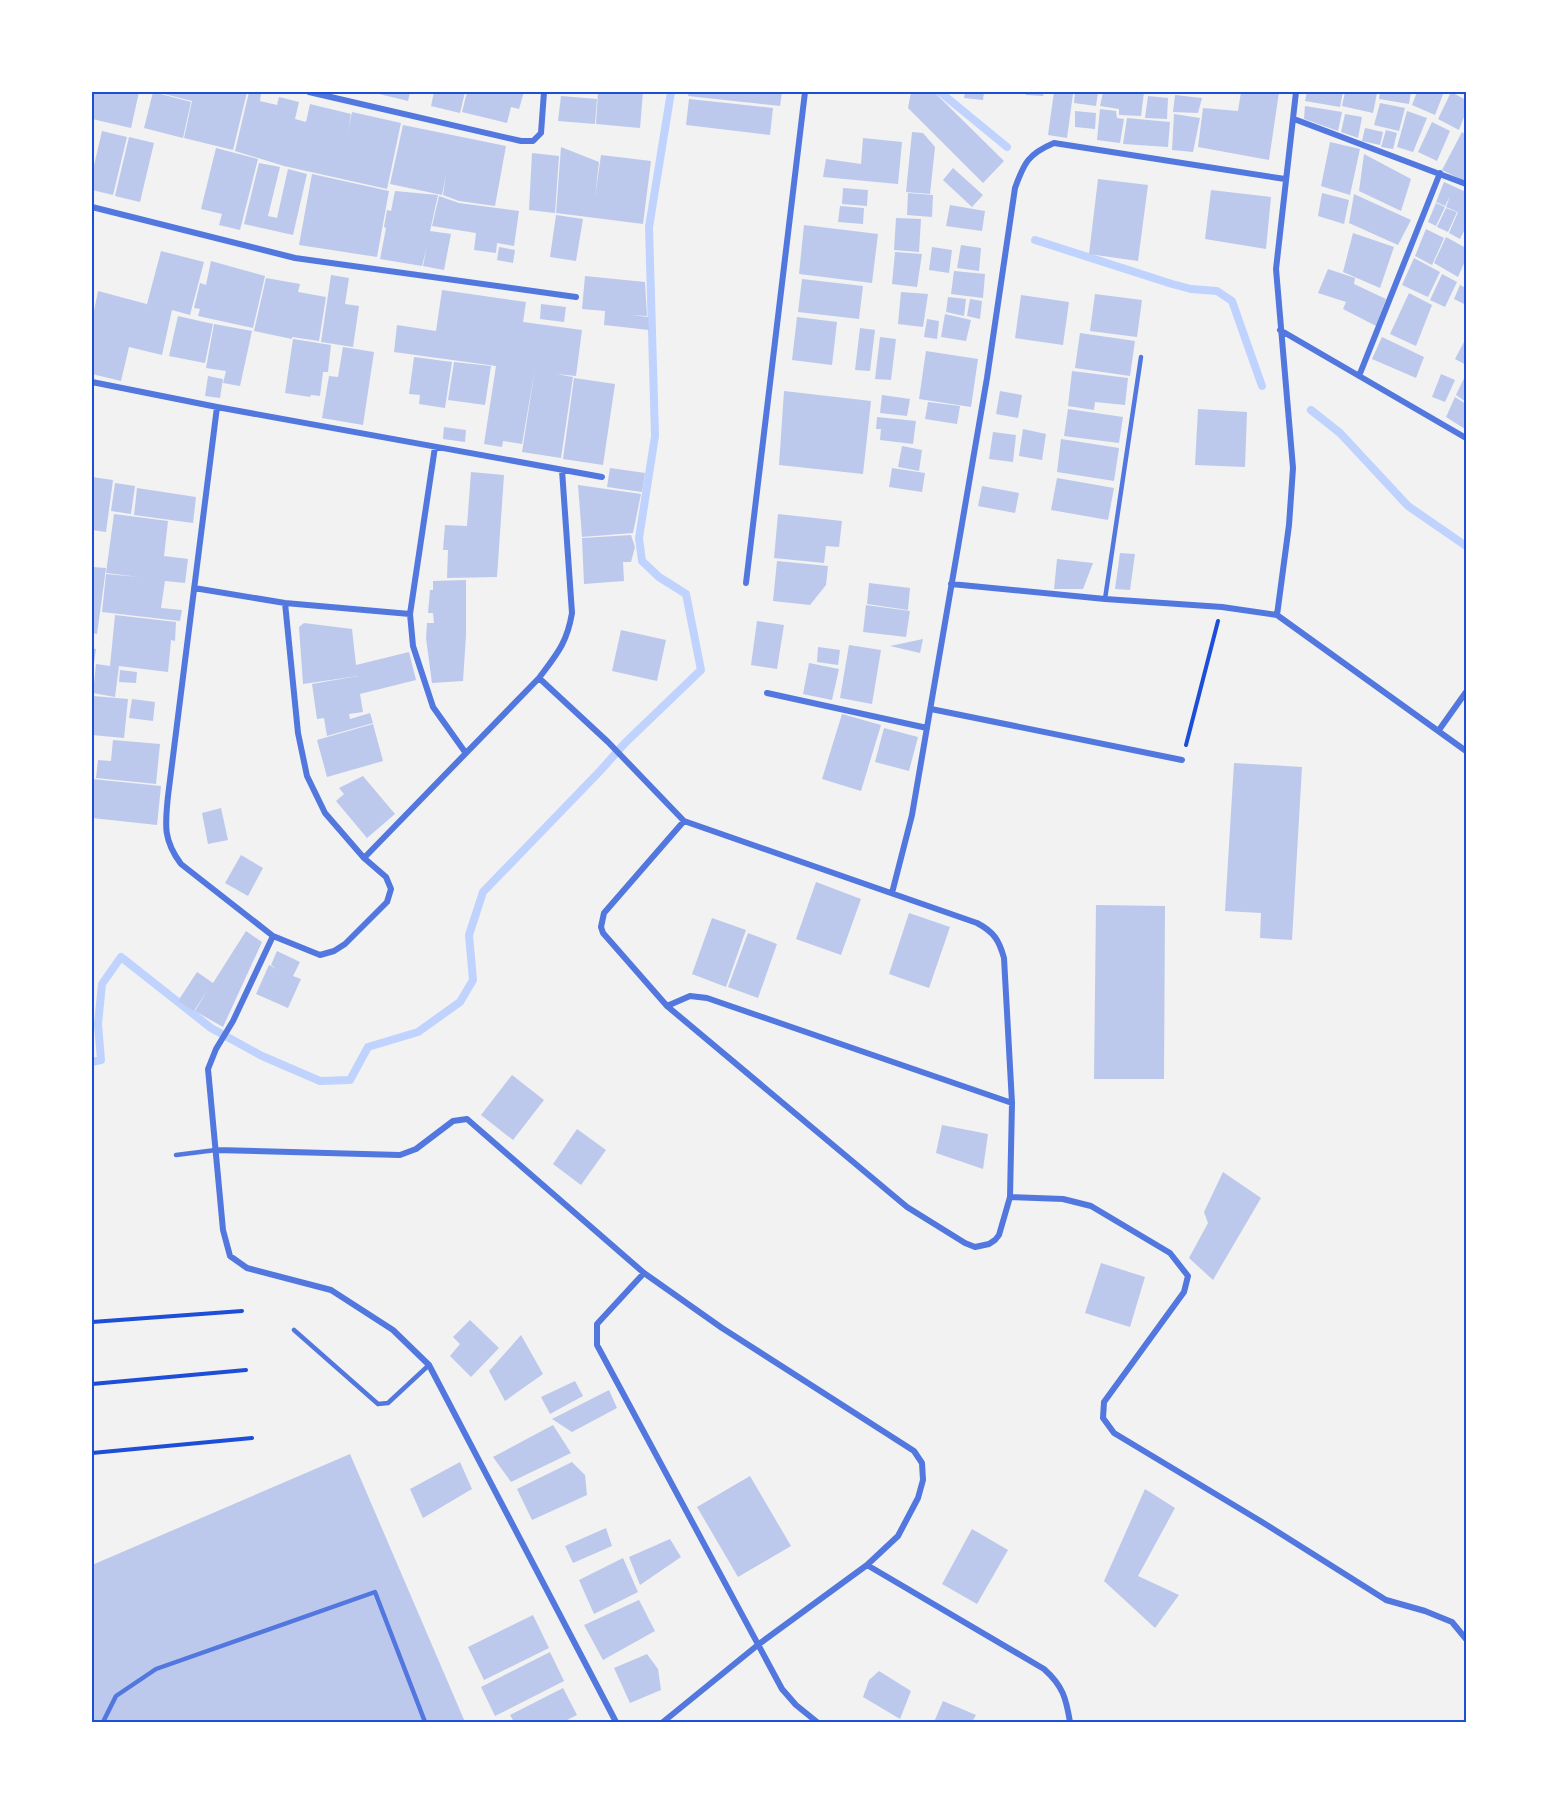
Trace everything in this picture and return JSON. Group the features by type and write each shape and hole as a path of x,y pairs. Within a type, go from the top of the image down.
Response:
{"street":[{"path":"309,92 521,141 533,141 541,134 544,92"},
{"path":"746,583 805,92"},
{"path":"1277,615 1289,525 1293,468 1276,269 1296,92"},
{"path":"1294,119 1467,184"},
{"path":"892,893 912,815 987,378 1016,188 1022,168 1031,154 1054,143 1285,179"},
{"path":"1359,376 1440,173"},
{"path":"92,207 295,258 576,297"},
{"path":"1280,330 1467,438"},
{"path":"92,382 602,477"},
{"path":"218,407 168,796 166,835 171,851 181,864 273,936 320,955 334,951 345,944 387,902 391,895 390,883 364,858 325,813 307,776 298,733 285,603"},
{"path":"435,447 410,614 413,646 433,707 465,753"},
{"path":"364,858 539,678 555,657 569,632 572,613 562,470"},
{"path":"951,584 1105,599 1222,607 1277,615 1467,751"},
{"path":"194,588 285,603 410,614"},
{"path":"539,678 608,742 684,821 977,923 990,930 999,941 1004,958 1012,1103 1010,1197 999,1235 995,1240 975,1247 956,1239 907,1207 667,1006 603,933 604,913 684,821"},
{"path":"1439,730 1467,692"},
{"path":"767,693 927,728"},
{"path":"931,709 1182,760"},
{"path":"273,936 208,1069 223,1230 230,1256 247,1268 331,1290 393,1330 429,1365 616,1722"},
{"path":"667,1006 690,996 707,998 1012,1103"},
{"path":"216,1150 400,1155 416,1149 453,1121 467,1119 644,1273 722,1328 914,1451 921,1463 922,1480 918,1498 898,1536 867,1565 759,1644 663,1722"},
{"path":"1010,1197 1063,1199 1091,1206 1170,1253 1188,1276 1184,1292 1104,1402 1103,1418 1114,1433 1386,1600 1425,1611 1452,1622 1467,1640"},
{"path":"644,1273 597,1324 597,1345 782,1689 796,1705 817,1722"},
{"path":"867,1565 1044,1669 1058,1682 1067,1701 1070,1722"}],"lane":[{"path":"1105,599 1141,357"},
{"path":"177,1155 216,1150"},
{"path":"294,1329 378,1404 388,1403 429,1365"},
{"path":"103,1722 116,1696 156,1670 375,1592 425,1722"}],"path":[{"path":"1182,760 1222,607"},
{"path":"92,1323 242,1311"},
{"path":"92,1384 246,1370"},
{"path":"92,1453 252,1438"}],"building":[{"path":"92,92 139,92 131,128 92,119"},
{"path":"153,92 191,102 183,138 144,128"},
{"path":"156,92 247,92 233,150 184,138 192,101"},
{"path":"249,92 261,94 260,101 277,105 279,97 299,102 295,119 306,122 310,104 351,114 348,132 352,112 401,123 387,189 284,166 235,151"},
{"path":"371,92 410,92 408,101"},
{"path":"434,92 465,92 460,113 431,106"},
{"path":"467,92 524,92 519,109 511,107 507,123 462,112"},
{"path":"598,92 643,92 640,128 596,124"},
{"path":"689,92 782,92 780,106 688,96"},
{"path":"911,92 934,92 1004,161 983,183 908,108"},
{"path":"965,92 984,92 983,100 964,98"},
{"path":"1026,92 1044,92 1043,96 1026,95"},
{"path":"1054,92 1073,94 1067,138 1048,135"},
{"path":"1075,92 1098,92 1096,106 1074,103"},
{"path":"1103,92 1144,92 1141,116 1119,115 1119,109 1100,106"},
{"path":"1241,92 1279,92 1269,160 1198,147 1203,108 1238,111"},
{"path":"1307,92 1343,92 1340,107 1305,101"},
{"path":"1345,92 1377,93 1373,113 1342,106"},
{"path":"1380,92 1411,92 1409,104 1379,99"},
{"path":"1417,92 1444,92 1435,115 1412,105"},
{"path":"1451,92 1466,100 1466,112 1459,130 1438,119"},
{"path":"1175,95 1202,98 1198,113 1173,112"},
{"path":"561,96 597,99 595,124 558,121"},
{"path":"1148,96 1168,98 1167,119 1145,118"},
{"path":"689,99 773,108 770,135 686,125"},
{"path":"1380,103 1405,108 1399,131 1374,125"},
{"path":"1305,106 1342,112 1338,131 1304,119"},
{"path":"1100,109 1116,111 1117,118 1124,119 1120,143 1097,140"},
{"path":"1075,111 1096,113 1095,129 1075,127"},
{"path":"1407,111 1427,118 1413,152 1397,147"},
{"path":"1174,114 1200,118 1193,152 1172,150"},
{"path":"1345,114 1362,117 1358,138 1341,132"},
{"path":"1127,118 1170,122 1168,147 1123,144"},
{"path":"1432,122 1450,131 1437,161 1418,152"},
{"path":"403,125 506,146 495,206 459,201 443,195 446,175 442,195 390,184"},
{"path":"1365,128 1383,132 1380,145 1362,141"},
{"path":"1386,130 1397,133 1393,149 1381,147"},
{"path":"102,131 127,137 113,195 92,190 92,174"},
{"path":"912,132 923,133 935,147 930,194 906,192"},
{"path":"1462,132 1466,135 1466,182 1442,170"},
{"path":"129,137 154,143 140,202 115,196"},
{"path":"863,138 902,142 898,184 823,177 826,159 861,164"},
{"path":"1330,142 1360,149 1350,195 1321,186"},
{"path":"561,147 599,162 595,198 601,155 651,161 643,224 556,213"},
{"path":"216,148 258,159 240,230 219,225 222,214 201,209"},
{"path":"532,153 559,156 555,213 529,210"},
{"path":"1364,154 1411,179 1401,211 1359,191"},
{"path":"259,163 280,167 268,216 277,218 288,169 307,174 293,235 244,224"},
{"path":"953,168 983,195 972,207 943,180"},
{"path":"312,174 389,191 377,257 299,245"},
{"path":"1098,179 1148,185 1138,261 1089,254"},
{"path":"1444,182 1466,192 1466,227 1460,239 1449,233 1458,212 1446,207 1450,196 1445,206 1436,202"},
{"path":"843,188 868,190 867,206 842,204"},
{"path":"1211,190 1271,197 1266,249 1205,239"},
{"path":"395,191 438,195 430,231 451,234 444,270 423,266 427,246 422,266 380,259 387,210 391,211"},
{"path":"908,193 933,195 932,217 907,215"},
{"path":"1322,193 1349,200 1344,224 1318,216"},
{"path":"1354,194 1411,220 1398,245 1349,223"},
{"path":"439,196 459,203 519,211 514,246 497,243 496,253 474,250 476,233 432,226"},
{"path":"1436,203 1445,207 1436,226 1428,222"},
{"path":"950,205 985,211 982,231 946,226"},
{"path":"840,206 864,208 863,224 838,222"},
{"path":"1446,208 1457,212 1448,232 1437,227"},
{"path":"556,215 583,219 576,261 550,257"},
{"path":"896,218 921,219 919,252 894,250"},
{"path":"804,225 878,234 872,283 799,274"},
{"path":"1426,229 1444,238 1432,265 1415,256"},
{"path":"1353,233 1394,247 1380,288 1343,272"},
{"path":"1446,237 1466,248 1466,259 1458,277 1434,263"},
{"path":"961,245 981,248 979,271 957,268"},
{"path":"499,247 515,250 513,263 497,260"},
{"path":"932,247 952,250 949,273 929,270"},
{"path":"161,251 204,262 190,315 172,310 162,355 129,347 121,381 92,374 92,321 98,291 158,307 147,304"},
{"path":"895,252 922,254 917,287 892,284"},
{"path":"1414,258 1440,272 1428,297 1402,285"},
{"path":"211,261 265,276 253,328 198,316 200,309 194,308 200,283 206,285"},
{"path":"1328,269 1355,278 1354,284 1386,299 1376,326 1343,309 1346,302 1318,293"},
{"path":"954,271 985,274 983,298 951,294"},
{"path":"1442,274 1457,282 1445,307 1430,300"},
{"path":"331,275 349,278 345,304 359,306 353,347 321,342"},
{"path":"585,276 645,282 647,316 631,315 648,317 649,330 604,325 605,311 582,309"},
{"path":"266,278 300,284 298,292 326,297 319,341 292,337 292,339 254,331"},
{"path":"802,279 863,286 859,319 798,312"},
{"path":"1460,285 1466,288 1466,305 1454,299"},
{"path":"442,290 526,302 523,322 582,330 576,376 556,374 573,377 561,458 522,452 535,369 522,444 503,441 502,447 484,444 496,366 394,352 397,325 436,331"},
{"path":"901,292 928,294 923,327 898,324"},
{"path":"1409,293 1432,305 1416,346 1390,334"},
{"path":"1095,294 1142,300 1137,337 1090,331"},
{"path":"1021,295 1069,302 1063,345 1015,338"},
{"path":"948,297 966,299 964,316 946,312"},
{"path":"970,299 982,301 980,319 967,316"},
{"path":"541,304 566,307 564,322 540,319"},
{"path":"945,314 971,320 966,341 941,337"},
{"path":"178,316 213,324 205,363 169,356"},
{"path":"797,317 837,322 832,365 792,360"},
{"path":"927,319 939,321 937,339 924,337"},
{"path":"214,324 252,331 240,386 223,383 226,371 206,368"},
{"path":"860,328 875,330 870,371 855,370"},
{"path":"1080,333 1135,341 1130,376 1075,368"},
{"path":"880,337 896,339 891,380 875,379"},
{"path":"1382,337 1424,357 1416,378 1372,359"},
{"path":"1466,338 1466,365 1455,359"},
{"path":"293,339 331,345 328,372 323,372 320,396 311,395 310,397 285,393"},
{"path":"343,347 374,352 363,425 322,418 329,376 338,377"},
{"path":"926,351 978,359 971,407 919,399"},
{"path":"414,357 452,362 445,408 419,404 420,395 409,394"},
{"path":"454,362 491,366 485,405 448,400"},
{"path":"1072,371 1128,378 1125,405 1095,402 1094,410 1068,406"},
{"path":"1441,374 1455,380 1445,402 1432,397"},
{"path":"1466,374 1466,402 1456,395"},
{"path":"208,376 223,379 220,398 205,396"},
{"path":"574,378 615,384 603,465 563,459"},
{"path":"784,391 871,401 863,474 779,465"},
{"path":"1000,391 1022,395 1018,418 996,414"},
{"path":"882,395 910,399 907,416 880,413"},
{"path":"1455,397 1466,404 1465,429 1446,417"},
{"path":"928,402 960,406 957,424 925,419"},
{"path":"1068,409 1123,417 1119,443 1064,436"},
{"path":"1198,409 1247,412 1245,467 1195,465"},
{"path":"877,417 916,421 913,444 880,440 881,429 876,429"},
{"path":"444,427 466,430 465,442 443,439"},
{"path":"1023,429 1046,434 1042,460 1019,456"},
{"path":"993,432 1016,435 1013,462 989,459"},
{"path":"1061,439 1119,448 1114,481 1057,472"},
{"path":"902,446 922,450 919,471 898,467"},
{"path":"610,468 645,473 642,492 607,487"},
{"path":"892,468 925,473 922,492 889,487"},
{"path":"471,472 504,475 497,577 447,578 448,550 443,550 445,525 467,526"},
{"path":"92,477 113,480 106,532 92,530"},
{"path":"1057,478 1114,488 1108,520 1051,510"},
{"path":"115,483 135,486 131,514 111,511"},
{"path":"578,485 641,494 633,533 582,537"},
{"path":"982,486 1019,493 1015,513 978,506"},
{"path":"137,488 196,497 193,523 134,515"},
{"path":"114,514 168,521 164,556 188,559 185,583 165,581 161,608 182,610 180,621 102,612 106,574 139,577 106,573"},
{"path":"778,514 842,521 839,547 826,546 824,563 774,558"},
{"path":"631,535 635,547 631,562 623,562 624,581 584,584 582,538"},
{"path":"1120,553 1135,554 1130,590 1115,589"},
{"path":"1057,559 1093,563 1083,589 1054,589"},
{"path":"777,561 828,566 826,585 810,605 773,601"},
{"path":"92,567 106,568 97,634 92,633"},
{"path":"466,580 463,681 432,683 426,638 427,623 434,623 433,613 428,613 430,590 433,590 433,581"},
{"path":"869,583 910,588 908,610 867,604"},
{"path":"866,605 910,611 906,637 863,632"},
{"path":"115,615 176,622 175,641 171,640 168,672 119,666 115,697 93,693 96,664 110,666"},
{"path":"757,621 784,625 777,669 751,665"},
{"path":"304,623 352,629 356,665 409,652 416,680 360,694 363,712 349,714 350,719 370,713 373,723 327,736 324,718 317,719 312,684 358,676 303,684 299,627"},
{"path":"621,630 666,640 657,681 612,671"},
{"path":"923,639 920,653 890,646"},
{"path":"849,645 881,650 872,704 840,698"},
{"path":"818,647 840,650 838,665 817,662"},
{"path":"92,648 96,649 93,670 92,670"},
{"path":"809,663 839,669 832,700 803,694"},
{"path":"120,670 137,672 136,683 119,682"},
{"path":"93,696 128,699 124,738 92,735"},
{"path":"132,699 155,702 153,721 129,718"},
{"path":"842,714 881,725 861,791 822,779"},
{"path":"373,724 383,761 327,777 317,740"},
{"path":"884,728 918,737 909,771 875,762"},
{"path":"113,740 160,744 156,784 96,778 98,760 111,761"},
{"path":"1234,763 1302,767 1292,940 1260,938 1261,913 1225,911"},
{"path":"363,776 395,814 367,838 336,801 344,794 339,788"},
{"path":"92,779 161,786 157,825 92,818"},
{"path":"221,808 228,840 208,844 202,813"},
{"path":"241,855 263,868 248,896 225,883"},
{"path":"816,882 861,899 841,955 796,939"},
{"path":"1096,905 1165,906 1164,1079 1094,1079"},
{"path":"909,913 950,927 929,988 889,974"},
{"path":"712,918 746,930 726,987 692,974"},
{"path":"246,931 262,942 223,1027 195,1011 208,989 194,1011 178,1001 197,972 213,983"},
{"path":"748,933 777,944 758,998 728,987"},
{"path":"277,951 300,962 293,976 301,979 288,1008 256,994 269,965 277,969 271,965"},
{"path":"512,1075 544,1100 513,1140 481,1115"},
{"path":"942,1125 988,1134 983,1169 936,1153"},
{"path":"577,1129 606,1150 581,1185 553,1164"},
{"path":"1223,1172 1261,1198 1213,1280 1189,1258 1208,1223 1204,1212"},
{"path":"1101,1263 1145,1277 1130,1327 1085,1313"},
{"path":"470,1320 499,1348 471,1377 450,1356 460,1344 453,1337"},
{"path":"521,1335 543,1374 505,1401 489,1371"},
{"path":"575,1381 583,1396 550,1414 541,1397"},
{"path":"609,1390 617,1408 572,1432 552,1419"},
{"path":"553,1425 571,1453 511,1482 493,1457"},
{"path":"350,1454 465,1722 92,1722 92,1565"},
{"path":"460,1462 472,1489 423,1518 410,1489"},
{"path":"572,1462 585,1475 587,1495 532,1520 517,1489"},
{"path":"750,1476 791,1546 738,1577 697,1507"},
{"path":"1145,1489 1175,1508 1138,1576 1179,1595 1155,1628 1104,1581"},
{"path":"606,1528 612,1546 573,1563 565,1546"},
{"path":"972,1529 1008,1550 977,1604 942,1584"},
{"path":"670,1539 681,1557 640,1585 629,1557"},
{"path":"623,1558 638,1592 594,1614 579,1580"},
{"path":"639,1600 655,1631 603,1660 584,1625"},
{"path":"533,1615 549,1648 484,1680 468,1647"},
{"path":"550,1652 564,1681 495,1716 481,1687"},
{"path":"647,1654 658,1669 661,1690 630,1703 614,1668"},
{"path":"879,1671 911,1691 900,1719 863,1697 869,1680"},
{"path":"563,1688 577,1715 563,1722 514,1722 510,1715"},
{"path":"943,1701 976,1715 972,1722 934,1722"}],"waterway":[{"path":"92,1062 101,1060 98,1024 102,984 121,957 211,1028 262,1056 320,1081 350,1080 368,1047 418,1032 460,1002 473,980 469,935 483,892 625,743 701,670 686,594 659,577 642,561 639,538 655,436 649,227 671,92"},
{"path":"940,92 1007,147"},
{"path":"1035,240 1172,284 1191,289 1217,291 1232,301 1262,386"},
{"path":"1311,410 1340,433 1408,506 1466,546"}]}
